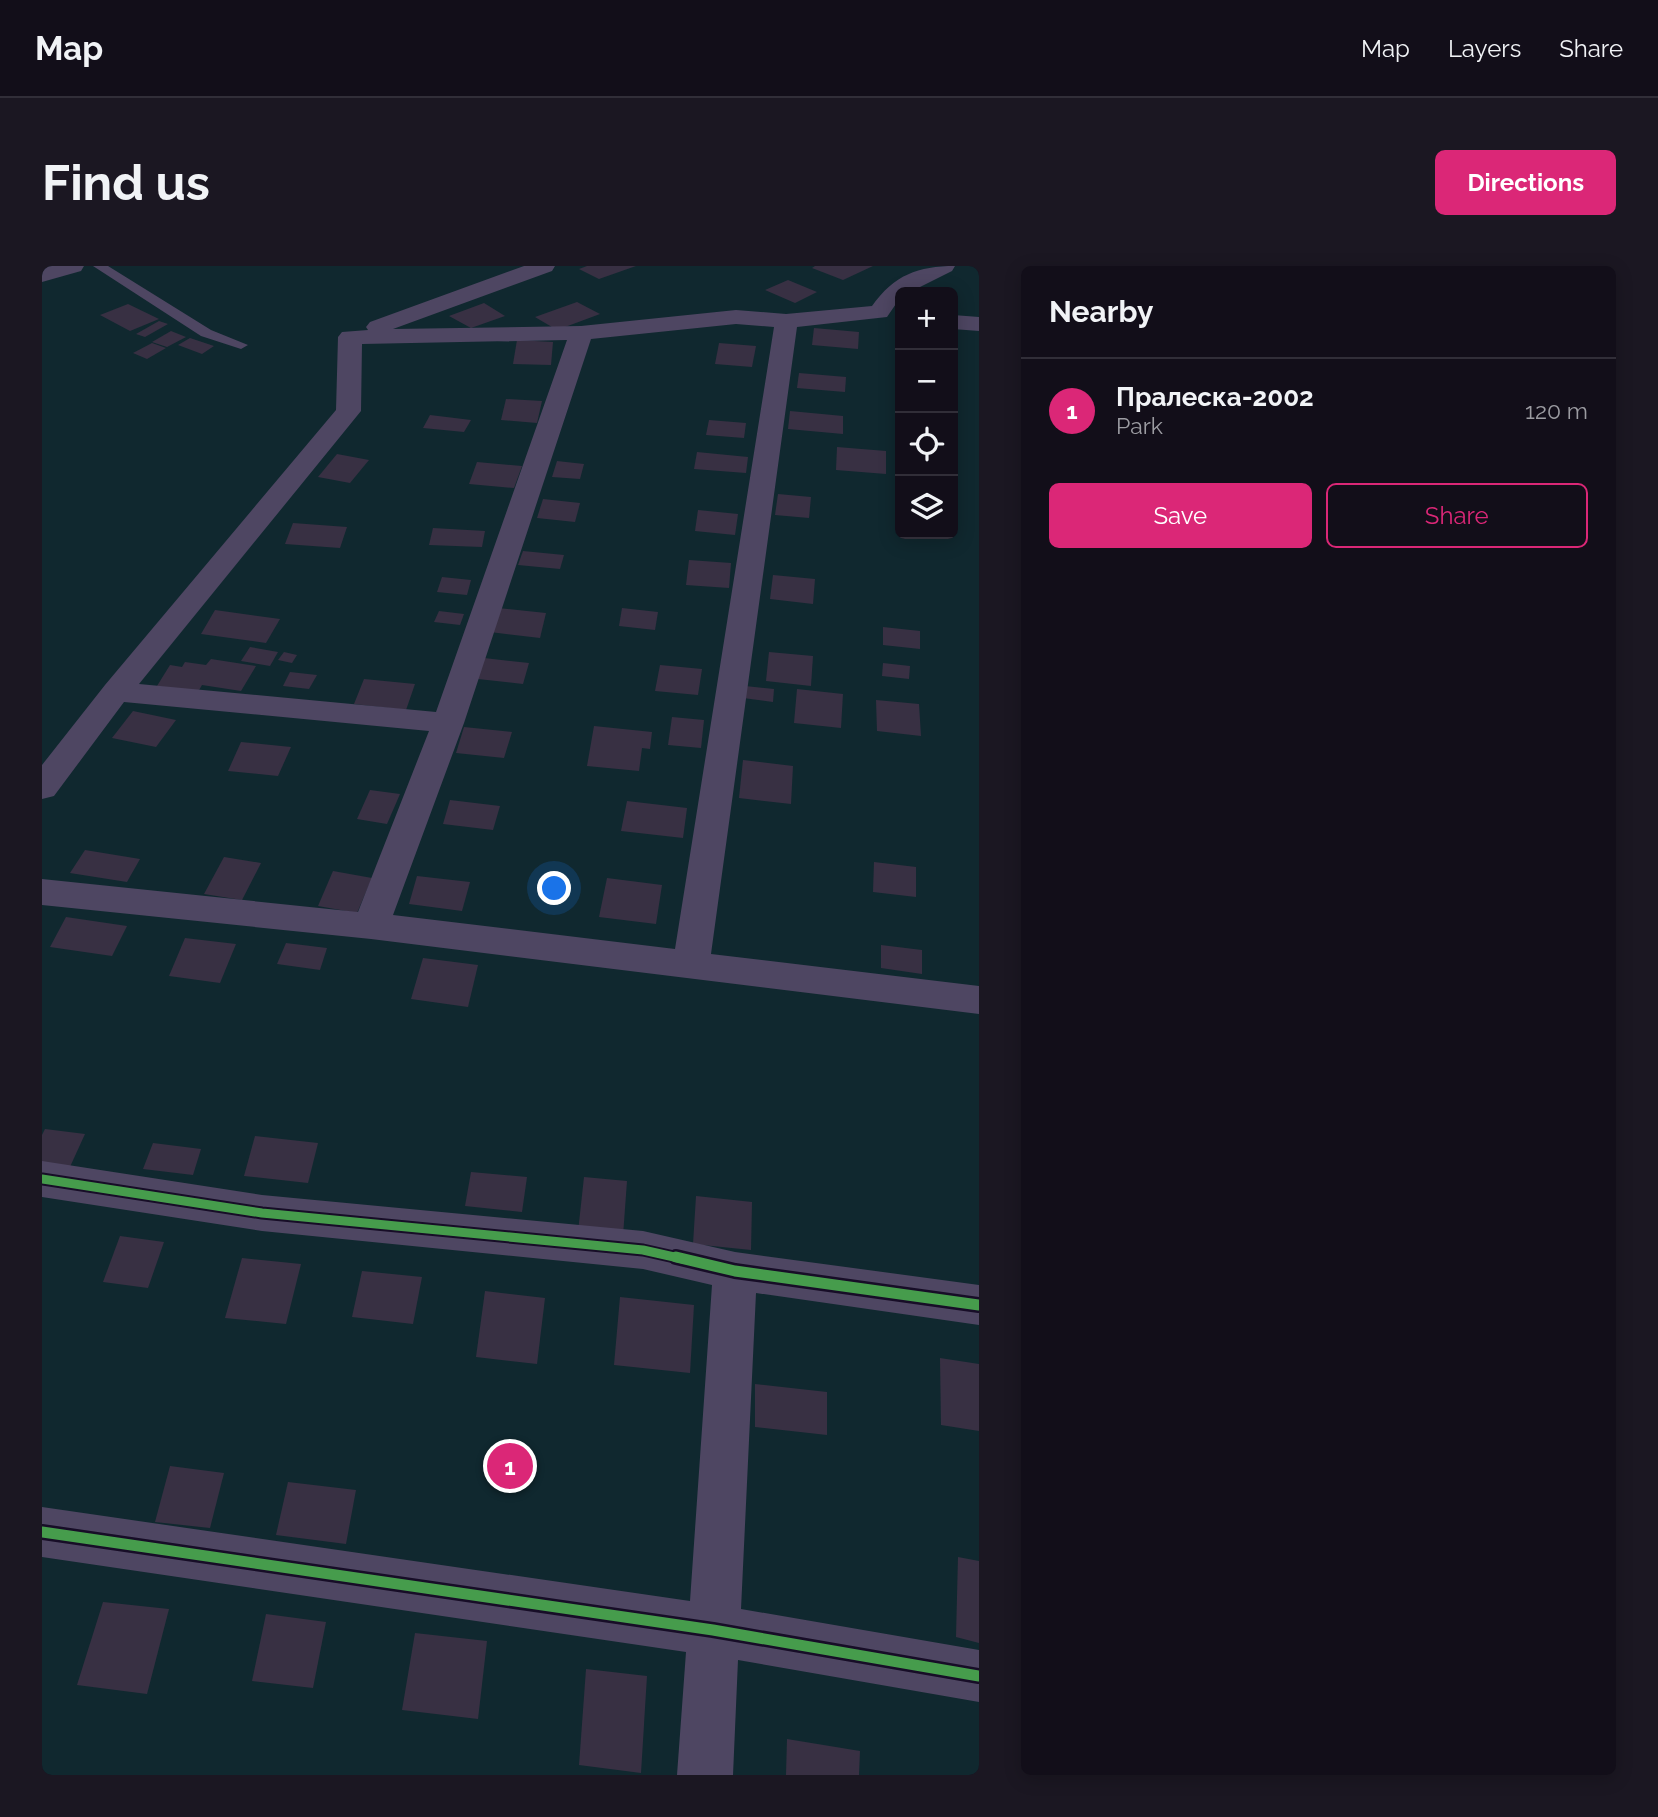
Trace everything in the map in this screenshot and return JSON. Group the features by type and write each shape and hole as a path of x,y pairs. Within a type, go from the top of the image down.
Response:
{"street":[{"path":"42,275 73,266"},
{"path":"350,337 544,266"},
{"path":"350,337 581,333 736,317 786,321 890,314 893,292 944,266"},
{"path":"691,964 786,321"},
{"path":"958,322 979,324"},
{"path":"371,926 448,723 581,333"},
{"path":"42,788 116,692 348,411 350,337"},
{"path":"116,692 448,723"},
{"path":"42,892 371,926 979,1000"},
{"path":"42,1179 262,1213 643,1250 735,1271 979,1305"},
{"path":"705,1775 735,1271"},
{"path":"42,1532 713,1630 979,1676"}],"lane":[{"path":"99,266 206,333 241,345"}],"shaded area":[{"path":"42,266 979,266 979,1775 42,1775"}],"building":[{"path":"587,266 636,266 599,279 579,269"},
{"path":"873,266 843,280 812,268"},
{"path":"788,280 817,292 795,303 765,290"},
{"path":"577,302 600,314 557,330 535,317"},
{"path":"484,303 505,316 471,328 449,316"},
{"path":"128,304 159,319 130,331 100,315"},
{"path":"159,321 168,324 145,337 136,334"},
{"path":"814,328 859,332 858,349 812,345"},
{"path":"171,331 186,337 167,347 152,342"},
{"path":"190,338 214,346 202,354 178,345"},
{"path":"517,340 553,342 551,365 513,364"},
{"path":"152,343 166,348 147,359 133,353"},
{"path":"719,343 756,346 752,367 715,364"},
{"path":"799,373 846,377 845,392 797,388"},
{"path":"506,399 542,401 537,423 501,420"},
{"path":"790,411 843,416 843,434 788,429"},
{"path":"430,415 471,420 464,432 423,428"},
{"path":"709,420 746,423 744,438 706,435"},
{"path":"837,447 886,451 886,474 836,470"},
{"path":"697,452 748,457 746,473 694,469"},
{"path":"337,454 369,460 350,483 318,477"},
{"path":"557,461 584,464 580,479 552,477"},
{"path":"477,462 522,466 514,488 469,484"},
{"path":"778,494 811,497 809,518 775,515"},
{"path":"543,499 580,503 575,522 537,518"},
{"path":"698,510 738,514 735,535 695,531"},
{"path":"293,523 347,527 340,548 285,544"},
{"path":"433,528 485,531 482,547 429,545"},
{"path":"523,551 564,555 560,569 518,565"},
{"path":"689,560 731,563 729,588 686,585"},
{"path":"773,575 815,579 813,604 770,599"},
{"path":"442,577 471,580 467,595 437,592"},
{"path":"498,608 546,613 540,638 490,632"},
{"path":"622,608 658,612 655,630 619,626"},
{"path":"215,610 280,619 266,643 201,634"},
{"path":"439,611 464,614 460,625 434,622"},
{"path":"883,627 920,631 920,649 883,645"},
{"path":"250,647 278,652 270,666 241,661"},
{"path":"284,652 297,655 292,663 278,660"},
{"path":"769,652 813,656 811,686 766,681"},
{"path":"484,658 529,663 523,684 478,679"},
{"path":"211,659 256,666 241,691 202,685 198,692 157,686 170,665 182,667 185,662 206,665"},
{"path":"883,663 910,666 909,679 882,676"},
{"path":"660,665 702,669 698,695 655,691"},
{"path":"290,672 317,675 309,689 283,686"},
{"path":"364,679 415,684 406,710 354,704"},
{"path":"745,686 774,689 773,702 743,698"},
{"path":"797,689 843,694 841,728 794,723"},
{"path":"876,700 919,704 921,736 877,731"},
{"path":"133,711 176,720 156,747 112,738"},
{"path":"672,717 704,720 701,748 668,745"},
{"path":"594,726 652,732 650,749 642,748 639,771 587,766"},
{"path":"464,727 512,732 504,758 456,753"},
{"path":"241,742 291,747 278,776 228,771"},
{"path":"743,760 793,766 791,804 739,798"},
{"path":"370,790 400,794 387,824 357,819"},
{"path":"450,800 500,806 493,830 443,824"},
{"path":"627,801 687,808 683,838 621,831"},
{"path":"85,850 140,859 127,882 70,873"},
{"path":"224,857 261,863 242,900 204,894"},
{"path":"874,862 916,867 916,897 873,892"},
{"path":"333,871 372,878 357,913 318,906"},
{"path":"417,876 470,882 462,911 409,904"},
{"path":"607,878 662,885 656,924 599,917"},
{"path":"66,917 127,926 112,956 50,947"},
{"path":"185,938 236,944 220,983 169,976"},
{"path":"286,943 327,948 320,970 277,964"},
{"path":"881,945 922,950 922,974 881,968"},
{"path":"423,958 478,965 468,1007 411,999"},
{"path":"45,1129 85,1134 69,1169 42,1165 42,1135"},
{"path":"255,1136 318,1143 308,1183 244,1176"},
{"path":"153,1143 201,1149 193,1175 143,1169"},
{"path":"471,1172 527,1177 522,1212 465,1206"},
{"path":"584,1177 627,1181 623,1236 578,1232"},
{"path":"696,1196 752,1202 751,1250 693,1244"},
{"path":"120,1236 164,1242 148,1288 103,1282"},
{"path":"242,1258 301,1264 286,1324 225,1318"},
{"path":"362,1271 422,1277 413,1324 352,1317"},
{"path":"485,1291 545,1298 537,1364 476,1357"},
{"path":"620,1297 694,1305 690,1373 614,1365"},
{"path":"940,1358 979,1364 979,1431 941,1425"},
{"path":"755,1384 827,1392 827,1435 755,1427"},
{"path":"170,1466 224,1473 210,1528 155,1522"},
{"path":"288,1482 356,1490 346,1544 276,1535"},
{"path":"958,1557 979,1561 979,1643 956,1637"},
{"path":"103,1602 169,1609 147,1694 77,1685"},
{"path":"266,1614 326,1622 313,1688 252,1681"},
{"path":"415,1633 487,1641 478,1719 402,1710"},
{"path":"586,1669 647,1676 641,1773 579,1765"},
{"path":"787,1739 860,1751 859,1775 786,1775"}],"cycle path":[{"path":"42,1179 262,1213 643,1250 735,1271 979,1305"},
{"path":"42,1532 713,1630 979,1676"}],"place":[{"name":"Пралеска-2002","path":"510,1466"}]}
